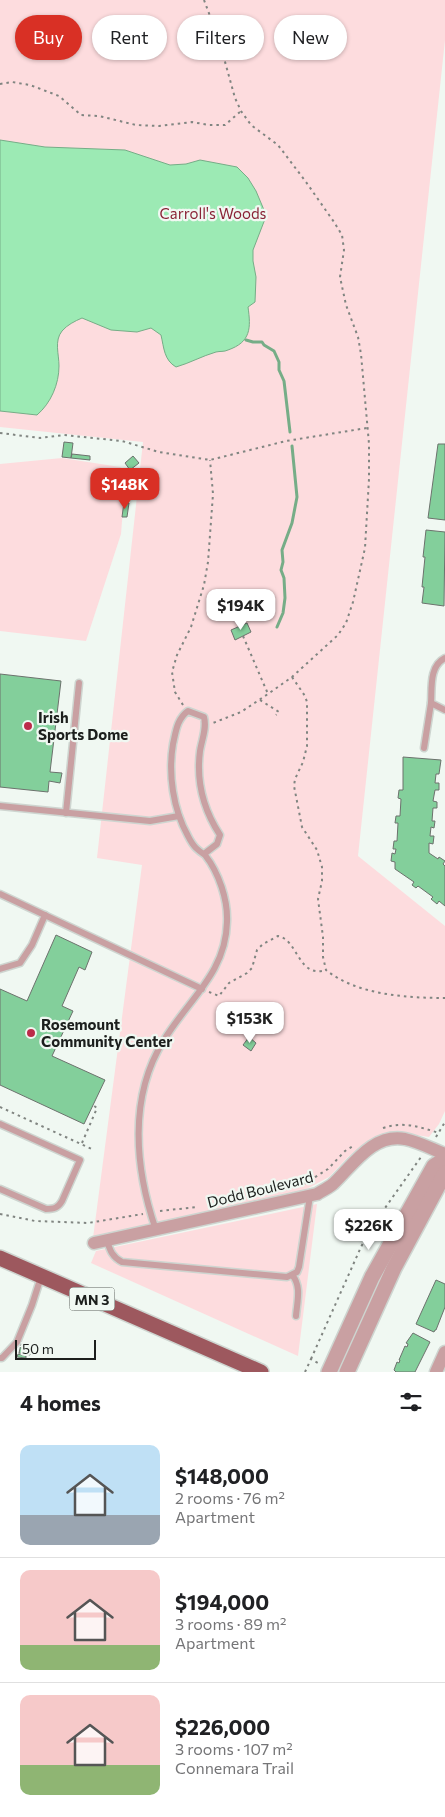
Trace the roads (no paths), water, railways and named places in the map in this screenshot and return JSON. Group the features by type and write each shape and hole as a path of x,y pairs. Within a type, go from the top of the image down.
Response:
{"main road":[{"name":"MN 3","path":"0,1258 261,1372"}],"street":[{"name":"Dodd Boulevard","path":"94,1243 156,1230 306,1191 317,1194 332,1185 361,1155 376,1144 390,1139 403,1139 445,1154"},
{"path":"329,1372 376,1270 434,1166 445,1159"},
{"path":"347,1372 394,1268 445,1173"},
{"path":"436,1372 445,1352"}],"lane":[{"path":"424,748 434,668 439,661 445,658"},
{"path":"66,813 78,683"},
{"path":"431,703 445,710"},
{"path":"156,1230 150,1212 139,1150 138,1126 143,1092 151,1065 164,1040 202,989 223,954 227,933 228,916 224,896 216,874 204,854 196,849 187,836 179,816 172,788 173,748 180,717 188,711 204,717 206,726 199,758 199,783 204,805 220,835 217,844 204,854"},
{"path":"0,806 150,821 179,816"},
{"path":"0,894 202,989"},
{"path":"0,969 20,963 32,945 46,915"},
{"path":"0,1124 80,1160 62,1201 53,1209 46,1209 0,1188"},
{"path":"107,1240 112,1254 122,1262 281,1277 292,1275 296,1272 301,1260 306,1191"},
{"path":"292,1275 298,1286 296,1316"},
{"path":"0,1358 17,1342 41,1277"}],"waterway":[{"path":"246,340 262,342 274,351 284,381 290,432"},
{"path":"277,627 283,613 285,598 284,578 281,570 283,562 282,550 292,523 297,497 292,446"}],"place":[{"name":"Irish Sports Dome","path":"28,726"},
{"name":"Rosemount Community Center","path":"31,1033"}],"park label":[{"name":"Carroll's Woods","path":"213,213"}]}
